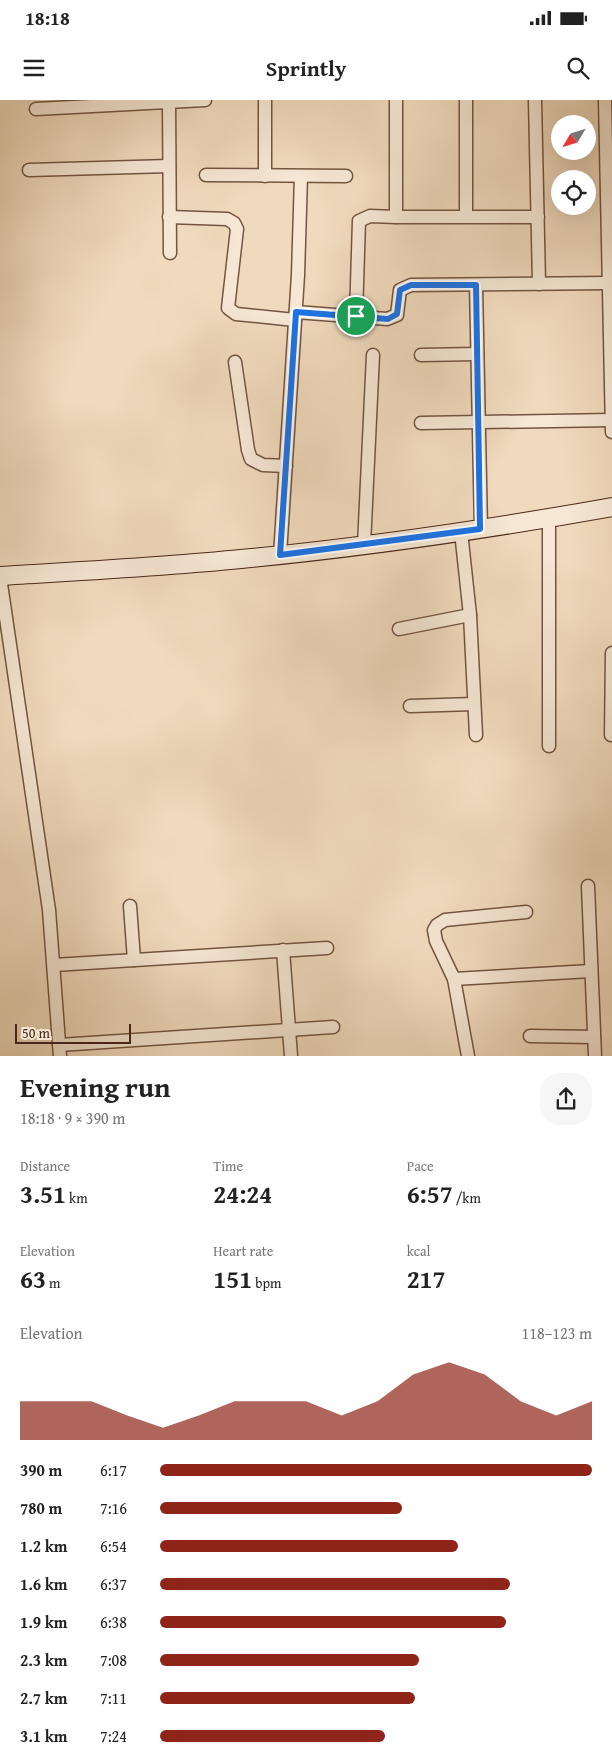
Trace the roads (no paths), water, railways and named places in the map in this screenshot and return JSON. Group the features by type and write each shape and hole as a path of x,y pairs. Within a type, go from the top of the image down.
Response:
{"street":[{"path":"36,109 205,100"},
{"path":"265,100 265,176"},
{"path":"396,100 396,217"},
{"path":"466,100 466,216"},
{"path":"535,100 539,284"},
{"path":"605,100 612,432"},
{"path":"168,101 170,253"},
{"path":"29,170 169,166"},
{"path":"206,175 346,176"},
{"path":"280,555 295,316 301,176"},
{"path":"169,216 228,219 234,223 237,229 228,308 236,314 393,318 398,309 398,294 405,286 609,283"},
{"path":"356,316 359,221 370,216 538,217"},
{"path":"476,285 480,529"},
{"path":"364,545 373,354"},
{"path":"421,355 477,354"},
{"path":"235,362 251,459 263,466 286,466"},
{"path":"421,423 612,420"},
{"path":"333,1027 60,1051 48,900 6,652 0,576 280,555 460,532 612,507"},
{"path":"549,518 549,746"},
{"path":"460,532 470,615 476,735"},
{"path":"399,629 470,615"},
{"path":"611,735 612,653"},
{"path":"410,706 474,704"},
{"path":"588,886 595,1056"},
{"path":"130,906 134,960"},
{"path":"468,1056 454,979 436,941 434,930 437,925 445,920 526,912"},
{"path":"54,965 327,948"},
{"path":"283,950 291,1056"},
{"path":"454,979 591,971"},
{"path":"530,1036 594,1037"}]}
